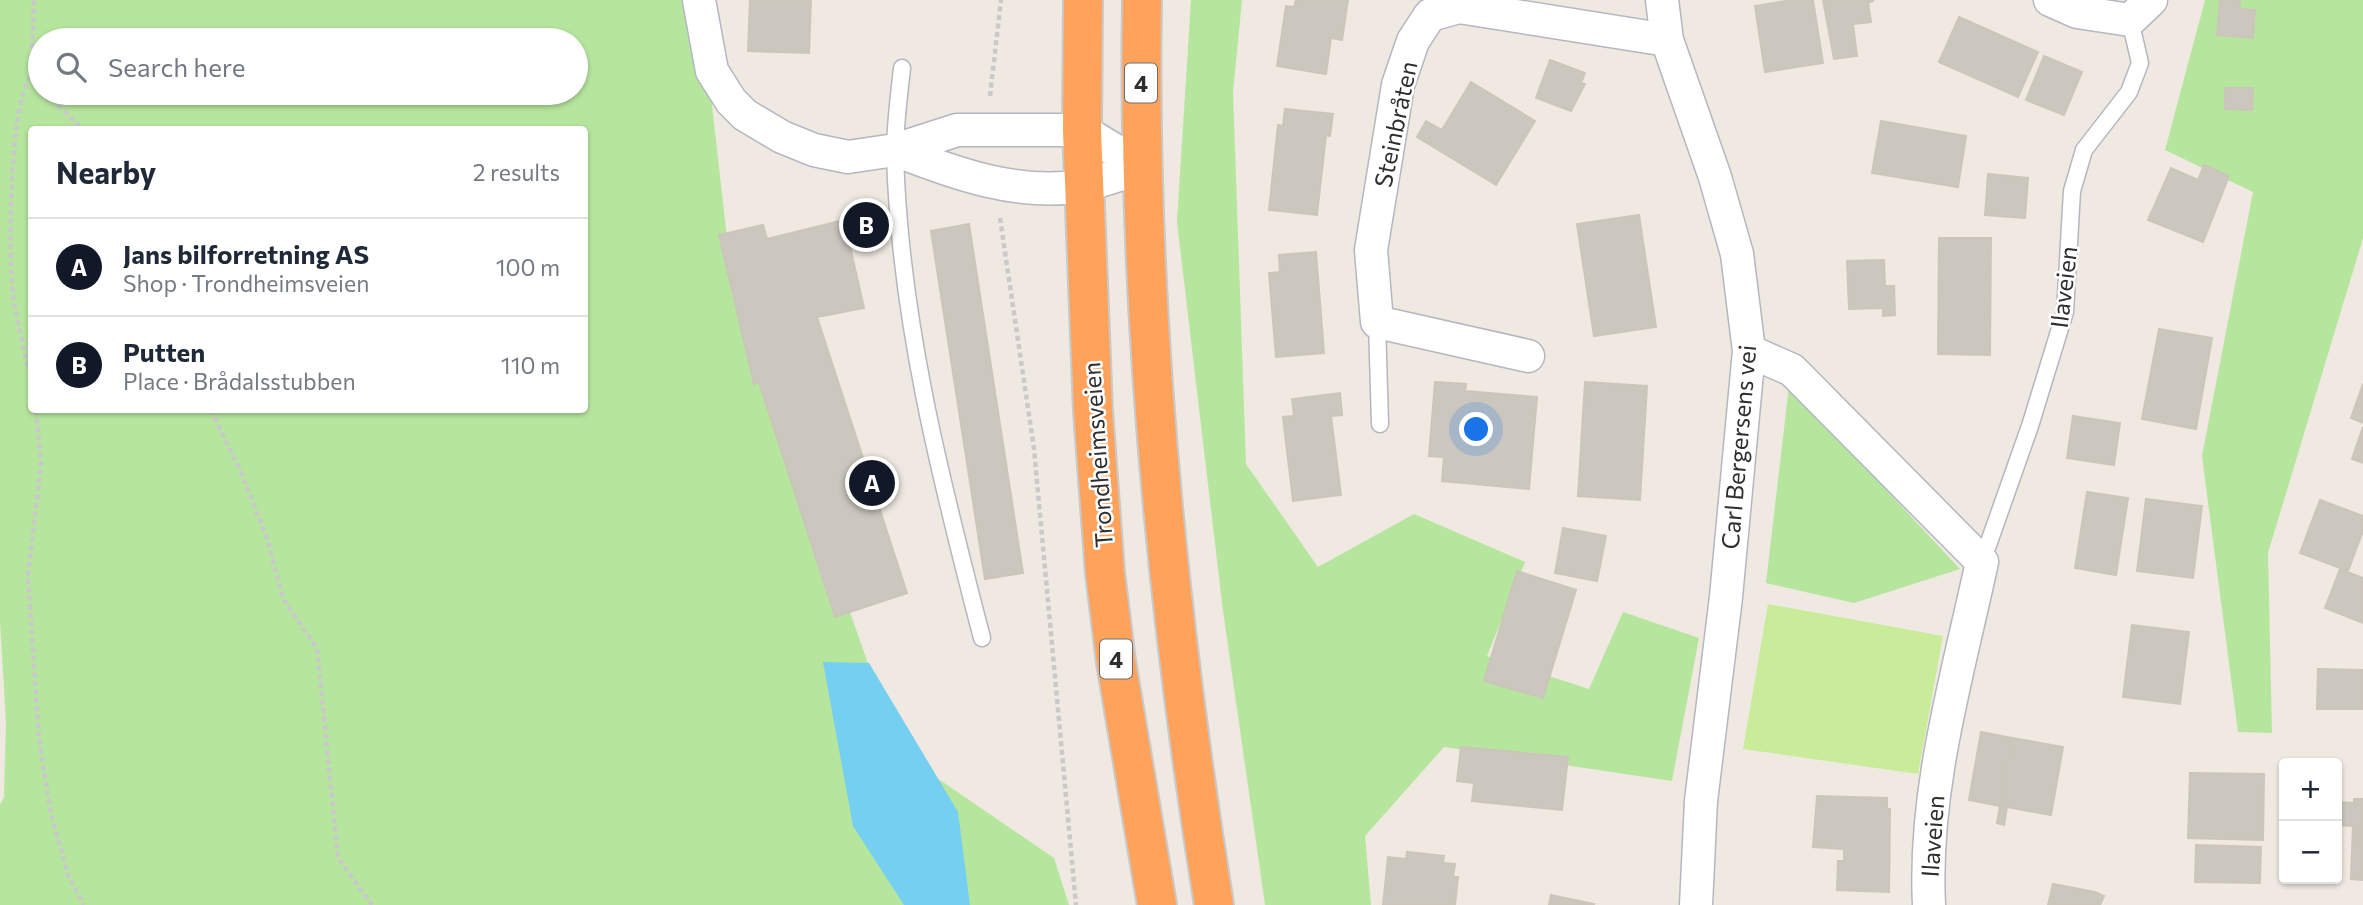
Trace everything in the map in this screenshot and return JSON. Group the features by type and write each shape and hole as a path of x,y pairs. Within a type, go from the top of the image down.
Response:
{"highway":[{"name":"Trondheimsveien","path":"1083,0 1084,186 1093,411 1105,573 1116,662 1157,905"},
{"name":"4","path":"1142,0 1142,167 1159,488 1177,650 1214,905"}],"street":[{"path":"699,0 712,71 731,101 745,115 782,137 814,150 848,157 895,150 957,130 1082,130 1142,167"},
{"name":"Carl Bergersens vei","path":"1662,0 1667,40 1715,177 1737,254 1749,351 1726,597 1701,801 1696,905"},
{"name":"Ilaveien","path":"2050,0 2077,12 2141,10"},
{"name":"Steinbråten","path":"1377,322 1371,250 1398,85 1413,41 1430,15 1459,7 1667,40"},
{"path":"895,150 956,174 1037,187 1084,186 1142,167"},
{"path":"1377,322 1528,356"},
{"path":"1749,351 1792,370 1982,562"},
{"name":"Ilaveien","path":"1929,905 1927,858 1934,791 1982,562"}],"lane":[{"name":"Ilaveien","path":"1982,562 2030,426 2065,312 2072,191 2084,150 2129,92 2140,63 2141,10"},
{"path":"902,68 895,150 899,220 923,383 982,638"},
{"path":"1377,322 1380,424"}],"path":[{"path":"33,28 34,0"},
{"path":"990,96 1002,0"},
{"path":"28,79 23,85 14,132 10,249 13,294 28,364"},
{"path":"58,105 79,126"},
{"path":"999,214 1035,461 1076,905"},
{"path":"36,413 41,464 28,576 39,739 51,814 69,878 84,905"},
{"path":"212,413 242,472 268,541 283,599 317,648 338,858 372,905"}],"green space":[{"path":"0,0 700,0 731,273 899,752 1054,858 1069,905 0,905 0,805 4,797 6,722 0,622"},
{"path":"1191,0 1242,0 1233,92 1246,464 1318,567 1414,514 1525,562 1487,656 1589,689 1623,612 1699,638 1672,781 1444,747 1365,836 1371,905 1265,905 1223,611 1177,222"},
{"path":"2205,0 2363,0 2363,238 2268,553 2272,733 2238,732 2202,456 2253,192 2165,150"},
{"path":"1789,386 1960,569 1854,603 1766,583"},
{"path":"1768,604 1943,636 1918,774 1743,749"}],"water":[{"path":"823,662 869,663 958,812 970,905 904,905 853,826"}],"building":[{"path":"750,0 811,0 809,53 748,51"},
{"path":"1296,0 1348,0 1342,40 1331,38 1326,74 1277,66 1286,6 1294,7"},
{"path":"1813,0 1823,63 1765,72 1755,6"},
{"path":"1823,0 1874,0 1868,3 1871,22 1853,24 1857,56 1834,59"},
{"path":"2220,0 2240,0 2239,9 2255,10 2253,38 2217,35"},
{"path":"1959,17 2038,52 2018,97 1939,62"},
{"path":"2044,56 2082,72 2064,115 2026,100"},
{"path":"1550,60 1585,73 1581,83 1585,84 1571,111 1536,98"},
{"path":"1471,82 1535,121 1496,185 1417,137 1426,121 1442,130"},
{"path":"2225,88 2253,88 2252,110 2225,109"},
{"path":"1285,109 1333,114 1330,136 1326,135 1317,215 1269,210 1278,125 1283,126"},
{"path":"1881,121 1966,136 1958,187 1872,173"},
{"path":"2204,165 2229,176 2203,242 2148,220 2171,168 2198,180"},
{"path":"1988,174 2028,178 2025,218 1985,215"},
{"path":"1639,215 1656,327 1594,336 1577,224"},
{"path":"844,220 864,308 817,317 907,593 835,617 759,382 754,384 719,235 763,225 767,239"},
{"path":"969,224 1023,573 985,579 931,231"},
{"path":"1939,238 1991,238 1990,355 1938,354"},
{"path":"1316,252 1324,353 1276,357 1269,273 1280,272 1279,255"},
{"path":"1884,260 1885,286 1894,286 1895,315 1883,316 1883,308 1849,309 1847,261"},
{"path":"2159,329 2212,338 2196,429 2142,419"},
{"path":"1435,382 1466,384 1465,391 1537,397 1529,489 1442,481 1444,457 1429,456"},
{"path":"1585,382 1647,386 1640,500 1578,496"},
{"path":"2363,384 2363,423 2351,418"},
{"path":"1340,393 1342,415 1331,416 1341,495 1293,501 1283,417 1294,416 1292,399"},
{"path":"2073,416 2120,423 2114,465 2067,458"},
{"path":"2363,427 2363,463 2352,459"},
{"path":"2087,492 2128,498 2116,575 2075,568"},
{"path":"2146,499 2202,506 2193,578 2137,571"},
{"path":"2320,500 2363,516 2363,531 2348,571 2300,553"},
{"path":"1563,528 1606,536 1597,581 1555,573"},
{"path":"2340,569 2363,578 2363,623 2325,608"},
{"path":"1517,571 1576,590 1543,698 1484,681"},
{"path":"2132,625 2189,632 2180,704 2123,697"},
{"path":"2318,669 2363,670 2363,709 2317,709"},
{"path":"1981,732 2012,738 2000,806 1969,800"},
{"path":"2012,738 2063,747 2051,815 2007,807 2004,825 1997,823"},
{"path":"1461,747 1568,757 1562,810 1472,801 1474,783 1457,781"},
{"path":"2190,773 2264,774 2263,840 2188,838"},
{"path":"1817,796 1887,798 1887,809 1890,809 1889,892 1837,890 1838,861 1844,861 1844,849 1813,847"},
{"path":"2354,799 2363,799 2363,880 2351,879 2353,826 2342,825 2342,802 2354,803"},
{"path":"2196,845 2261,847 2260,883 2195,882"},
{"path":"1407,852 1444,856 1443,863 1455,864 1453,877 1458,877 1455,905 1383,905 1388,857 1406,859"},
{"path":"2053,884 2104,896 2100,905 2048,905"},
{"path":"1551,895 1594,904 1549,905"}],"place":[{"name":"Putten","path":"866,225"},
{"name":"Jans bilforretning AS","path":"872,483"}]}
